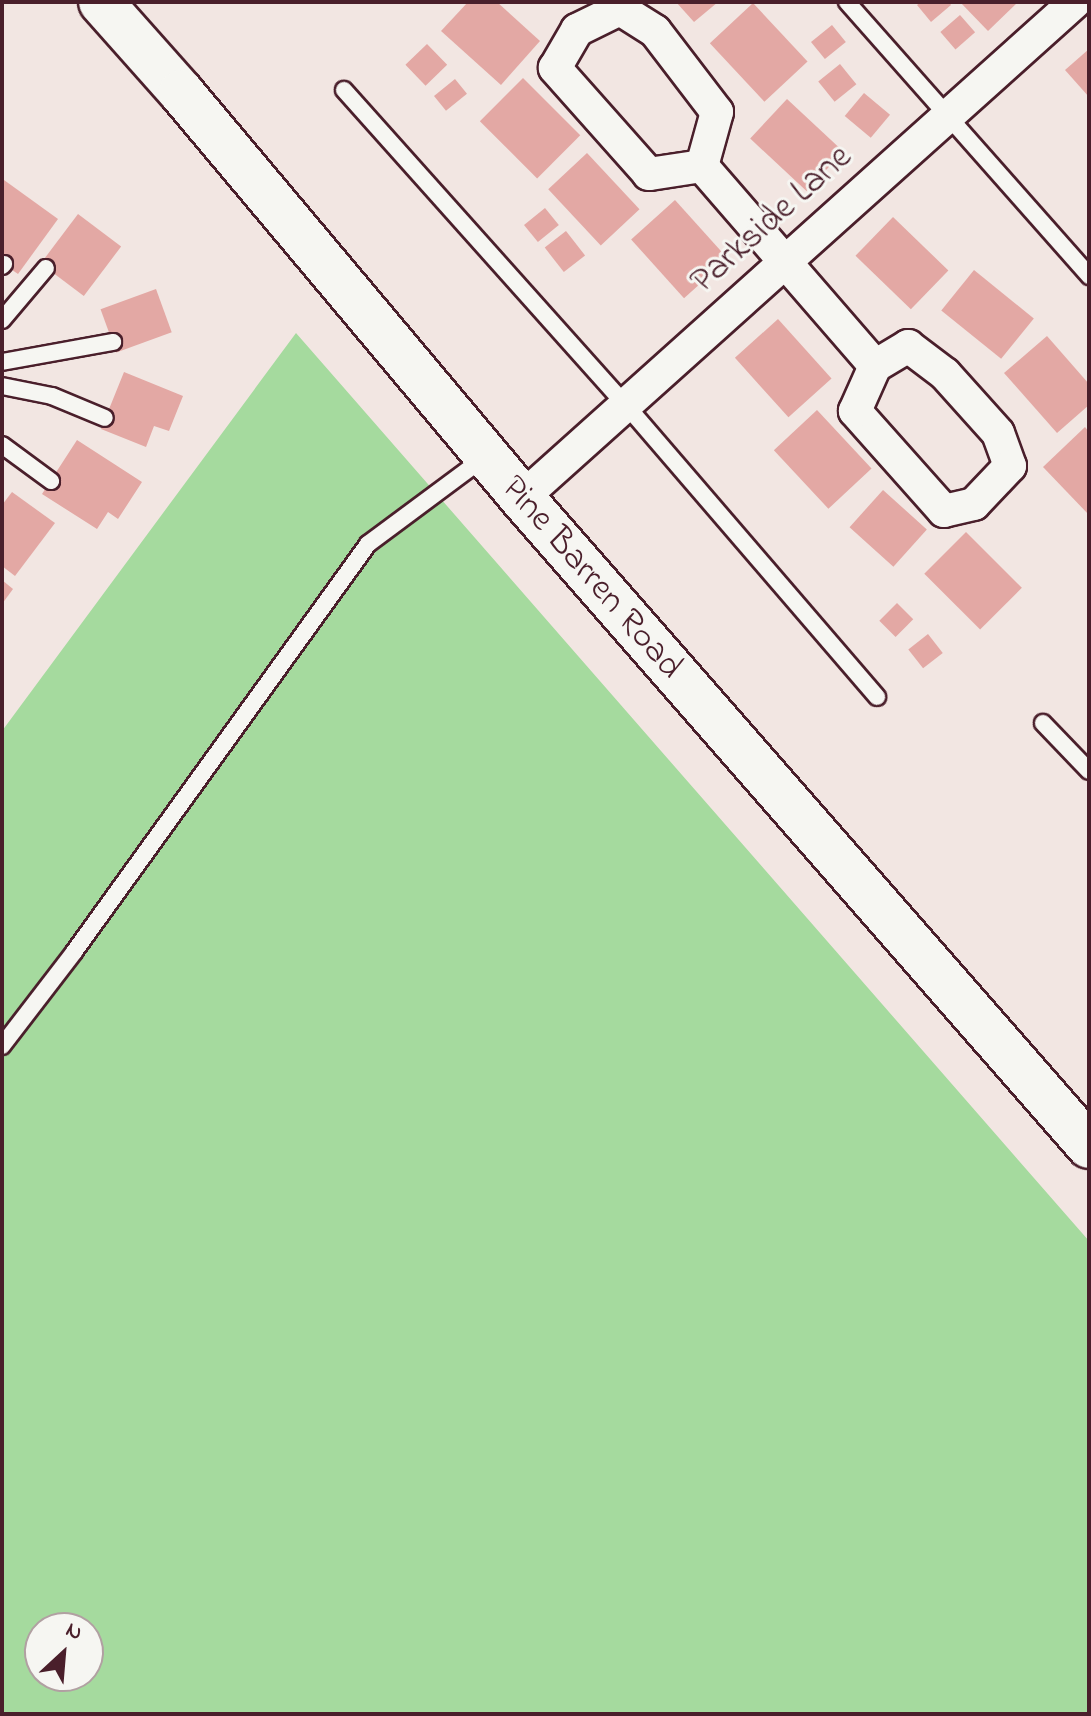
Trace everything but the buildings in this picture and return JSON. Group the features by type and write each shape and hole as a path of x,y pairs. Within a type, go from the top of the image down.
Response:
{"main road":[{"name":"Pine Barren Road","path":"101,2 181,92 522,498 1089,1146"}],"street":[{"name":"Parkside Lane","path":"522,498 1072,3"},
{"path":"620,9 655,31 717,112 702,166 649,174 555,68 577,30 620,9"},
{"path":"702,166 875,366"},
{"path":"908,346 945,374 998,433 1010,466 974,504 944,511 855,411 875,366 908,346"}],"lane":[{"path":"847,2 1089,276"},
{"path":"344,90 626,405 877,697"},
{"path":"2,320 46,268"},
{"path":"2,362 113,342"},
{"path":"2,386 52,396 105,418"},
{"path":"2,445 51,481"},
{"path":"2,1046 74,952 368,544 486,456"},
{"path":"1043,723 1089,771"}],"green space":[{"path":"296,333 1089,1241 1089,1714 2,1714 2,731"}]}
